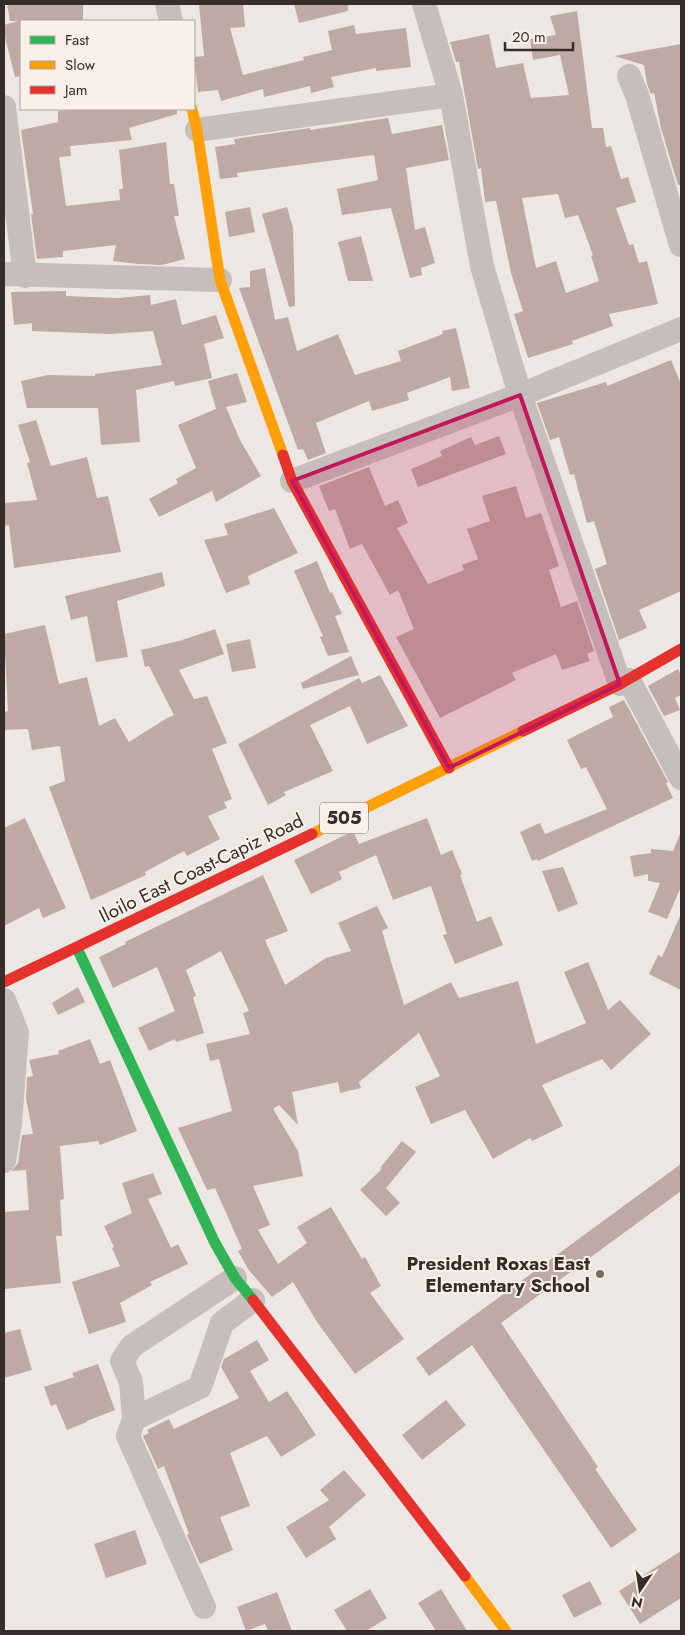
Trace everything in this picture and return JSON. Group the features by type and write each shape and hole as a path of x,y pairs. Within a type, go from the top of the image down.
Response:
{"street":[{"path":"166,4 171,20"},
{"path":"424,4 451,95 482,266 520,395 624,682 681,778"},
{"path":"629,76 637,95 681,245"},
{"path":"449,768 292,481 220,280 194,120 451,95"},
{"path":"4,107 14,275 220,280"},
{"path":"292,481 520,395 681,329"},
{"name":"Iloilo East Coast-Capiz Road","path":"4,982 624,682 681,649"},
{"path":"77,948 215,1243 235,1278 506,1631"},
{"path":"4,1000 17,1033 10,1124 4,1161"},
{"path":"204,1607 128,1436 134,1419 131,1382 122,1362 132,1346 235,1278"},
{"path":"134,1419 200,1387 222,1323 253,1300"}],"highlighted area":[{"path":"520,395 620,684 449,768 292,481"}],"building":[{"path":"7,4 83,4 83,20 20,20 20,76 15,77 4,33 4,25 18,21 10,21"},
{"path":"199,4 243,4 245,27 230,28 243,75 304,60 303,57 332,50 328,31 354,25 356,34 406,28 411,67 376,71 376,68 331,77 334,87 311,93 310,86 264,97 263,89 221,101 218,90 198,92 195,57 204,56"},
{"path":"294,4 348,4 348,11 299,23"},
{"path":"577,11 592,128 603,128 606,147 611,146 621,179 628,177 636,202 616,208 629,245 633,244 639,263 647,261 658,304 609,314 613,326 572,341 573,344 528,358 514,314 523,311 511,273 496,201 485,202 481,168 478,169 459,62 456,62 450,42 489,34 496,68 523,63 531,98 569,95 560,55 533,60 530,39 556,35 550,16","holes":["558,194 565,218 578,215 593,255 591,256 599,281 566,293 556,261 536,268 522,198"]},
{"path":"681,44 681,185 678,185 661,128 654,93 651,94 647,84 644,65 614,56"},
{"path":"177,110 177,114 129,128 132,140 70,146 71,156 59,157 66,206 120,200 119,189 123,189 119,150 166,142 170,184 174,184 179,216 174,216 185,259 162,265 113,261 116,245 63,251 63,257 37,259 31,214 33,214 21,130 58,122 58,111"},
{"path":"388,118 392,134 442,125 449,160 406,168 415,230 425,227 435,263 421,268 422,275 410,278 391,208 342,215 337,189 378,180 374,155 237,173 238,177 220,179 215,147 235,144 234,139"},
{"path":"250,207 255,232 229,237 225,212"},
{"path":"287,207 293,228 295,306 289,307 262,214"},
{"path":"361,236 373,281 348,281 338,242"},
{"path":"265,268 275,320 288,317 297,351 338,334 355,375 401,361 398,351 443,334 442,331 456,328 470,388 452,391 450,377 407,393 409,400 372,411 369,401 316,423 326,453 308,460 303,449 298,450 239,288 250,287 250,271"},
{"path":"66,291 66,296 118,298 150,295 151,305 176,299 182,325 216,315 224,338 204,344 212,378 175,386 174,381 136,390 140,442 101,445 98,408 27,408 21,381 48,375 95,376 95,374 162,365 153,331 110,334 32,331 32,323 14,325 11,292"},
{"path":"671,360 681,384 681,591 639,610 647,628 619,640 595,569 607,564 594,521 587,523 574,474 570,475 559,437 550,440 537,403 606,382 607,386"},
{"path":"237,373 247,402 226,407 240,440 261,476 216,502 212,491 159,517 149,499 178,483 176,479 196,468 178,425 216,409 208,381"},
{"path":"36,420 51,466 87,457 97,498 108,496 121,552 14,568 9,525 5,526 4,503 37,500 27,463 30,462 18,425"},
{"path":"499,436 506,454 418,487 411,469 442,456 440,451 471,437 475,445"},
{"path":"369,467 385,506 398,500 408,523 397,528 428,584 464,570 462,565 478,559 467,529 490,521 482,496 516,486 526,518 541,513 559,566 549,570 561,607 577,601 594,651 587,654 590,661 562,670 556,654 512,673 516,680 440,718 396,637 414,629 398,590 390,595 362,544 350,549 335,509 329,511 319,486"},
{"path":"274,508 298,553 248,576 250,584 226,593 204,540 228,535 224,524"},
{"path":"317,561 330,593 332,592 342,614 335,616 349,652 328,656 320,637 323,636 294,571"},
{"path":"162,572 165,586 117,601 128,657 96,662 87,616 71,620 65,596"},
{"path":"45,625 59,684 87,677 99,726 115,718 129,742 174,715 149,666 145,667 141,650 179,641 215,629 224,654 179,670 194,699 207,696 227,743 212,749 232,799 224,802 227,808 208,816 220,839 187,856 184,851 145,872 146,875 91,900 49,787 65,781 60,746 32,750 28,729 4,730 4,712 8,711 4,634"},
{"path":"250,639 256,668 232,672 226,644"},
{"path":"351,656 359,675 303,689 301,683"},
{"path":"678,669 681,676 681,695 675,698 680,710 664,716 648,686"},
{"path":"380,675 408,726 367,744 350,706 310,725 333,771 284,792 286,795 268,805 238,744 359,678 362,683"},
{"path":"624,700 668,782 666,783 673,798 538,861 537,859 532,861 520,832 540,823 545,834 607,809 586,767 581,769 567,740 613,717 609,707"},
{"path":"25,818 66,908 43,918 39,908 4,926 4,828"},
{"path":"427,818 441,855 452,850 462,874 460,875 477,922 491,916 503,945 455,964 443,935 447,934 431,886 393,900 376,855 339,872 342,879 311,894 294,860 353,831 359,844"},
{"path":"680,834 680,889 667,919 648,912 660,883 648,881 648,874 634,877 630,856 651,853 651,849 673,851"},
{"path":"563,867 578,904 558,912 542,871"},
{"path":"263,875 288,931 265,940 285,985 326,958 351,951 338,923 377,906 388,928 382,931 404,1005 451,982 459,998 518,981 536,1044 586,1023 564,972 588,962 608,1010 620,1000 651,1034 611,1070 602,1059 542,1085 563,1126 532,1141 530,1138 493,1159 465,1110 431,1124 415,1087 440,1076 419,1033 359,1082 361,1088 340,1093 338,1082 292,1092 298,1125 279,1105 273,1109 298,1151 303,1176 253,1186 270,1225 258,1230 278,1264 307,1243 297,1227 331,1207 362,1259 365,1257 381,1286 370,1293 404,1339 355,1374 317,1322 293,1282 272,1297 248,1269 238,1251 242,1249 215,1188 207,1190 178,1128 232,1111 219,1059 210,1061 206,1044 250,1034 243,1013 249,1011 221,951 186,970 196,996 193,997 204,1033 176,1042 175,1039 149,1051 138,1028 175,1011 157,967 113,988 99,957 126,944 125,942"},
{"path":"681,914 681,990 649,974 658,955 662,957"},
{"path":"78,987 85,1002 58,1015 52,1003"},
{"path":"90,1039 100,1064 110,1060 137,1131 100,1145 98,1141 60,1146 64,1199 60,1200 62,1236 56,1236 61,1283 4,1289 4,1212 29,1210 26,1170 12,1171 18,1163 22,1135 33,1134 26,1099 27,1077 33,1076 29,1060 59,1054 58,1051"},
{"path":"402,1141 416,1152 386,1188 400,1203 386,1216 360,1190 382,1169 380,1168"},
{"path":"681,1164 681,1191 501,1323 598,1467 595,1469 637,1530 611,1548 472,1345 429,1376 416,1358"},
{"path":"153,1173 162,1194 148,1199 171,1248 178,1244 188,1264 150,1282 152,1285 120,1303 126,1322 89,1334 72,1282 120,1266 104,1226 132,1213 122,1183"},
{"path":"20,1329 32,1370 4,1378 4,1333"},
{"path":"257,1340 269,1360 250,1371 269,1402 287,1391 316,1435 281,1457 267,1436 230,1453 250,1506 220,1517 233,1550 200,1564 187,1535 189,1534 164,1466 158,1469 143,1436 149,1433 147,1430 169,1419 174,1429 239,1398 221,1367 224,1359"},
{"path":"98,1364 115,1410 67,1430 56,1404 51,1406 44,1387 74,1377 72,1373"},
{"path":"446,1400 466,1425 422,1460 402,1435"},
{"path":"344,1470 366,1495 329,1527 336,1539 306,1558 286,1527 329,1500 320,1490"},
{"path":"135,1530 147,1564 106,1578 94,1544"},
{"path":"681,1551 681,1598 640,1624 619,1591"},
{"path":"590,1581 602,1604 574,1618 562,1595"},
{"path":"370,1589 387,1618 366,1631 347,1631 334,1610"},
{"path":"441,1589 467,1631 436,1631 418,1603"},
{"path":"277,1592 292,1631 268,1631 265,1624 246,1631 237,1607"}],"traffic: fast":[{"path":"77,948 215,1243 235,1278 253,1300"}],"traffic: slow":[{"path":"192,110 220,280 283,455"},
{"path":"312,834 523,731"},
{"path":"465,1576 506,1631"}],"traffic: jam":[{"path":"283,455 292,481 449,768"},
{"path":"523,731 620,684 681,649"},
{"path":"4,982 312,834"},
{"path":"253,1300 465,1576"}],"place":[{"name":"President Roxas East Elementary School","path":"600,1274"}]}
